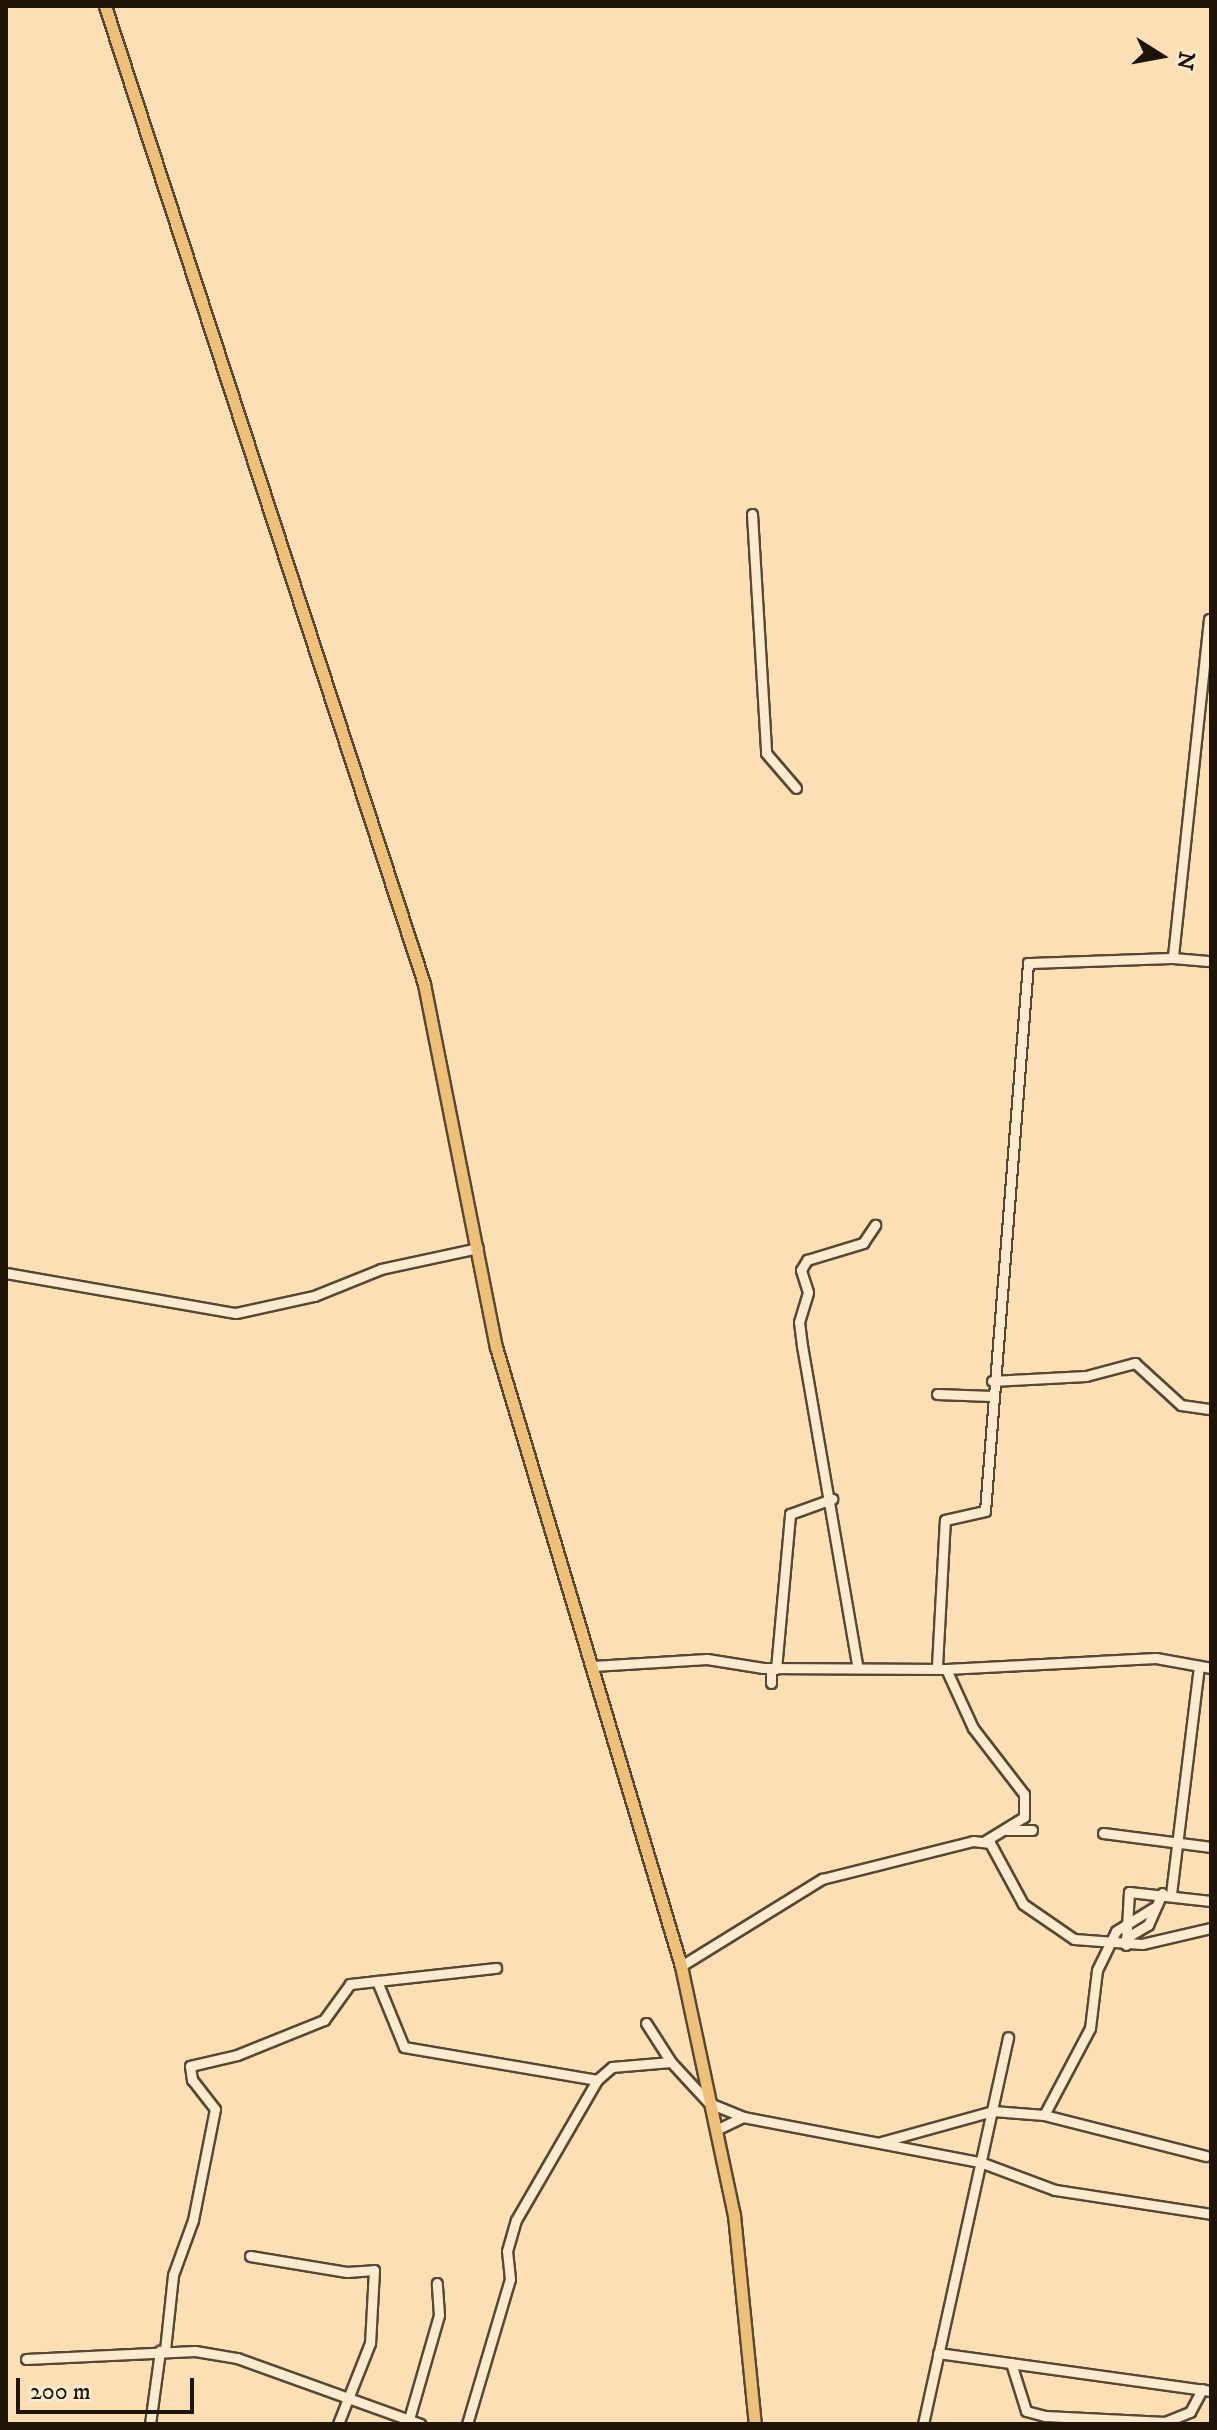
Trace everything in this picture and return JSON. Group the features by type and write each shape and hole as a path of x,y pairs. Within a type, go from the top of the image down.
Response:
{"main road":[{"path":"105,6 424,984 496,1347 681,1966 716,2130 744,2284 755,2424"}],"street":[{"path":"752,514 766,753 796,788"},
{"path":"1173,958 1209,619"},
{"path":"681,1966 822,1879 985,1841 1024,1817 1024,1794 973,1728 941,1668 945,1520 985,1511 992,1381 1028,963 1173,958 1211,961"},
{"path":"857,1664 832,1499 802,1346 799,1322 808,1292 801,1270 814,1257 863,1243 875,1225"},
{"path":"6,1273 236,1313 314,1296 381,1269 478,1248"},
{"path":"992,1381 1086,1376 1135,1363 1181,1405 1211,1409"},
{"path":"937,1394 991,1396"},
{"path":"771,1683 790,1514 832,1499"},
{"path":"593,1666 707,1659 774,1669 857,1664 941,1668 1156,1658 1211,1668"},
{"path":"1044,2115 1090,2028 1097,1970 1111,1944 1127,1921 1153,1908 1167,1893 1173,1843 1191,1753 1199,1666"},
{"path":"1007,1830 1032,1830"},
{"path":"1103,1833 1211,1847"},
{"path":"985,1841 1001,1859 1015,1894 1044,1922 1074,1939 1111,1944 1211,1928"},
{"path":"1126,1942 1129,1892 1167,1893 1211,1901"},
{"path":"1126,1942 1148,1925 1153,1908"},
{"path":"150,2424 173,2275 193,2220 215,2109 192,2080 190,2066 237,2055 324,2020 350,1984 496,1968"},
{"path":"377,1981 404,2047 597,2080"},
{"path":"646,2023 671,2062 709,2103 743,2117 980,2162 1055,2190 1211,2214"},
{"path":"923,2424 1008,2037"},
{"path":"467,2424 510,2279 507,2251 516,2220 597,2080 612,2067 671,2062"},
{"path":"877,2143 993,2111 1044,2115 1206,2156"},
{"path":"716,2130 743,2117"},
{"path":"250,2256 347,2272 374,2270 370,2343 350,2401 338,2424"},
{"path":"409,2419 439,2315 437,2283"},
{"path":"26,2359 162,2351 237,2358 420,2424"},
{"path":"938,2353 1011,2363 1206,2390 1190,2412 1165,2422 1045,2416 1026,2411 1011,2363"}]}
